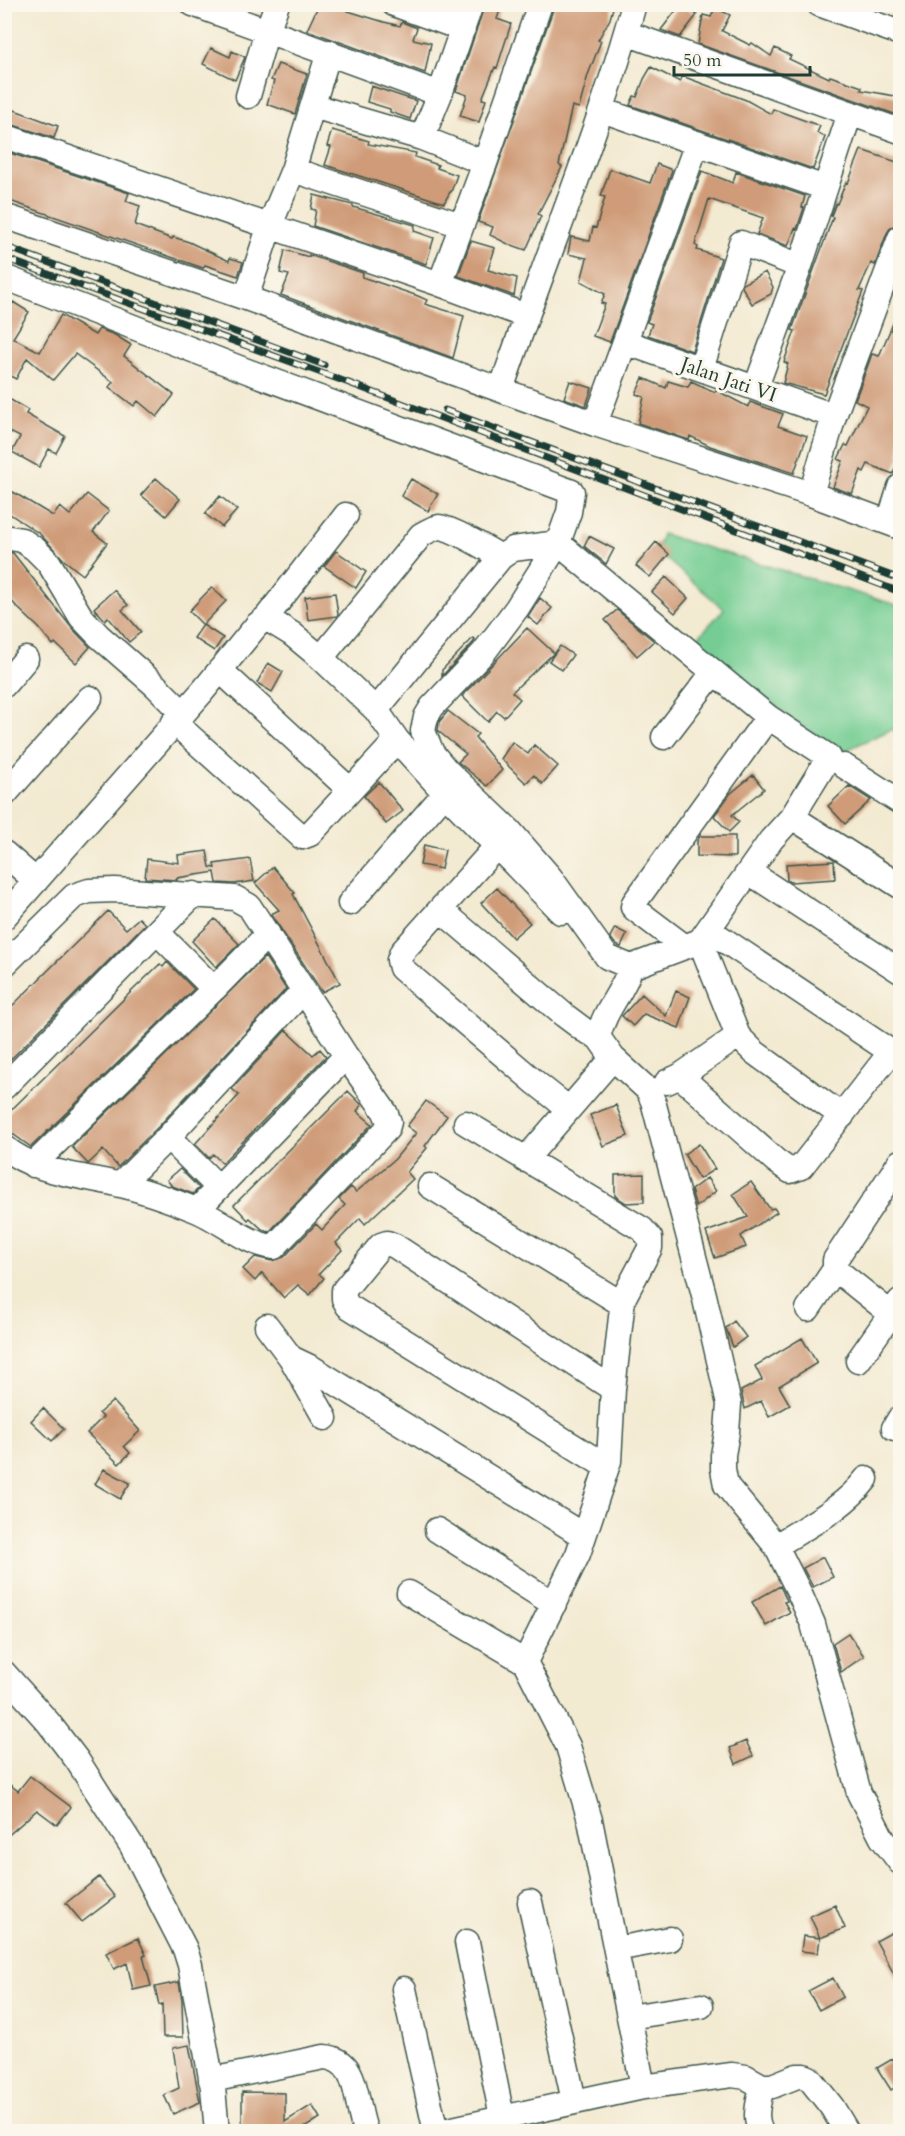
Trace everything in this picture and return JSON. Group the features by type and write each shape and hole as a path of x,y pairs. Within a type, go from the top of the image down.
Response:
{"street":[{"path":"193,4 440,94"},
{"path":"248,96 267,31 278,4"},
{"path":"394,4 464,29"},
{"path":"422,138 464,29 471,4"},
{"path":"440,284 540,4"},
{"path":"501,390 526,315 602,110 634,4"},
{"path":"819,4 900,33"},
{"path":"626,33 900,131"},
{"path":"246,298 270,225 293,170 329,52"},
{"path":"313,106 422,138 485,163"},
{"path":"602,110 825,188"},
{"path":"756,387 800,266 850,113"},
{"path":"4,136 270,225 526,315"},
{"path":"595,424 696,143"},
{"path":"293,170 461,225"},
{"path":"4,216 246,298 595,424 811,494 895,525 900,487"},
{"path":"811,494 834,416 900,238"},
{"path":"700,369 741,243 800,266"},
{"path":"4,277 247,371 572,492 569,512 558,543 517,608 484,652 432,707 426,717 423,731 432,753 447,771 510,831 550,877 607,957"},
{"name":"Jalan Jati VI","path":"625,342 834,416"},
{"path":"4,917 257,625 266,618 346,514"},
{"path":"321,658 421,535 428,531 435,528 446,529 501,556"},
{"path":"4,537 22,540 49,563 81,617 99,636 155,685 178,718 302,837 310,834 397,740"},
{"path":"266,618 292,634 321,658 376,710 397,740 496,847 607,957 631,967 698,939 771,840 792,817 829,758 768,717 558,543 513,549 501,556 376,710"},
{"path":"4,685 26,659"},
{"path":"220,670 350,790"},
{"path":"664,737 713,673"},
{"path":"4,795 90,698"},
{"path":"680,1076 790,1171 801,1167 896,1055 698,939 636,910 633,906 768,717"},
{"path":"844,766 900,802"},
{"path":"350,903 445,793"},
{"path":"792,817 900,886"},
{"path":"496,847 402,952 399,960 401,968 569,1109"},
{"path":"4,852 36,881"},
{"path":"749,872 900,971"},
{"path":"4,965 74,896 89,891 115,890 235,898 249,906 385,1112 389,1122 387,1129 280,1243 274,1246 260,1244 197,1210 120,1185 33,1165 16,1157 4,1147"},
{"path":"4,1087 194,894"},
{"path":"441,910 564,1015 598,1037 613,1058 648,1090 704,1295 729,1404 728,1432 723,1455 726,1485 776,1546 813,1624 859,1793 882,1838 900,1862"},
{"path":"158,933 214,989"},
{"path":"33,1165 268,934"},
{"path":"698,939 738,1036 754,1052 842,1116"},
{"path":"598,1037 604,1015 624,987 631,967"},
{"path":"120,1185 168,1137 303,991"},
{"path":"648,1090 680,1076 738,1036"},
{"path":"197,1210 346,1056"},
{"path":"525,1160 613,1058"},
{"path":"466,1124 642,1229 650,1238 650,1248 622,1304 613,1389 609,1461 578,1554 525,1662"},
{"path":"168,1137 218,1187"},
{"path":"808,1309 835,1269 835,1260 900,1162"},
{"path":"430,1186 622,1304"},
{"path":"607,1467 348,1306 344,1299 344,1290 381,1245 387,1243 613,1389"},
{"path":"835,1269 897,1312 858,1361"},
{"path":"267,1326 291,1358 325,1418"},
{"path":"291,1358 312,1368 584,1536"},
{"path":"776,1546 835,1510 853,1496 866,1479"},
{"path":"436,1530 554,1604"},
{"path":"410,1593 525,1662 571,1755 590,1820 643,2087"},
{"path":"4,1673 78,1760 156,1888 185,1949 211,2080 218,2132"},
{"path":"530,1902 574,2101"},
{"path":"616,1949 670,1940"},
{"path":"466,1942 492,2123"},
{"path":"404,1989 438,2132 492,2123 574,2101 643,2087 732,2075 746,2077 762,2086 772,2086 797,2076 809,2078 823,2093 847,2132"},
{"path":"629,2017 701,2006"},
{"path":"211,2080 324,2057 335,2058 348,2067 366,2132"},
{"path":"761,2132 756,2121 756,2114 762,2086"}],"green space":[{"path":"662,534 900,606 900,730 890,730 838,754 692,644 724,609 657,551"}],"building":[{"path":"319,4 346,4 344,9 348,11 400,26 402,22 417,28 413,39 431,43 425,73 307,30"},
{"path":"485,4 502,4 497,19 511,24 497,68 495,67 482,99 486,100 479,122 460,116 467,95 456,91"},
{"path":"555,4 614,4 610,19 598,40 601,41 579,108 572,106 559,165 562,167 538,214 541,216 526,250 490,235 493,227 478,222"},
{"path":"681,4 697,15 680,37 661,30"},
{"path":"715,8 730,15 722,31 750,45 752,43 771,56 775,48 791,56 789,59 829,78 830,76 862,87 861,90 900,97 900,116 698,44 703,15 711,17"},
{"path":"211,48 230,57 232,51 245,57 235,80 203,64"},
{"path":"278,64 307,74 295,114 267,104 274,81 271,80"},
{"path":"651,67 680,82 682,76 746,100 771,114 773,109 820,126 817,133 825,137 813,169 630,105 634,96 637,97"},
{"path":"371,86 416,101 410,119 390,112 390,109 367,102"},
{"path":"9,108 58,126 54,138 4,122"},
{"path":"332,130 369,141 368,144 416,153 415,157 457,175 451,192 444,203 325,165 331,147 327,146"},
{"path":"861,150 900,163 897,179 900,181 900,189 895,204 900,205 900,224 891,227 875,265 871,263 859,290 863,291 824,394 783,383 788,364 784,362 795,331 792,330 833,217 831,216 846,182 848,183"},
{"path":"4,151 129,193 126,201 140,206 135,225 172,239 173,237 189,242 229,261 230,258 243,262 238,276 205,265 203,268 4,199"},
{"path":"657,164 672,170 610,342 593,336 605,304 601,303 605,294 581,281 587,258 568,254 571,237 590,241 605,197 601,196 610,169 650,183"},
{"path":"702,171 733,183 736,172 805,196 802,207 804,208 797,229 795,228 788,246 757,234 763,218 709,199 695,245 698,247 697,250 721,258 692,351 648,335 652,324 647,322"},
{"path":"314,195 415,225 414,231 434,238 426,264 313,226 316,210 311,209"},
{"path":"471,241 495,248 488,270 517,278 514,296 458,276"},
{"path":"285,250 309,257 309,255 363,273 362,277 427,300 425,304 464,316 453,358 281,295 289,275 280,273"},
{"path":"765,272 773,287 771,294 752,304 742,287 743,284"},
{"path":"13,302 29,312 13,338 40,352 61,315 95,335 99,329 131,345 124,356 174,395 157,417 138,401 134,406 109,387 113,382 75,354 53,380 27,358 16,379 4,373 4,316"},
{"path":"900,307 900,456 893,474 868,464 864,472 861,470 852,494 833,487 843,461 838,459 845,445 848,446 867,406 855,400 872,354 879,356"},
{"path":"643,378 666,388 668,381 688,387 691,381 715,392 716,390 748,407 750,402 783,414 778,426 807,436 794,473 710,446 690,436 689,440 638,423 644,397 636,394"},
{"path":"570,381 592,388 586,406 564,398"},
{"path":"4,396 28,410 26,414 65,436 56,453 49,449 39,467 12,452 20,437 4,429"},
{"path":"156,478 180,499 166,516 141,495"},
{"path":"411,479 438,494 428,511 401,496"},
{"path":"13,492 53,516 60,507 70,515 87,494 109,511 93,532 107,543 83,575 64,560 40,534 4,510 4,500"},
{"path":"220,496 237,510 222,527 205,514"},
{"path":"589,536 614,549 606,564 584,546"},
{"path":"656,542 669,554 650,577 636,566"},
{"path":"336,551 366,572 356,588 324,566"},
{"path":"4,552 13,553 71,627 90,647 76,663 55,643 53,645 4,593"},
{"path":"666,577 688,598 675,613 652,592"},
{"path":"212,587 226,601 203,625 189,611"},
{"path":"114,590 128,605 122,610 141,632 129,642 108,617 105,620 94,608"},
{"path":"335,593 337,616 308,620 305,597"},
{"path":"540,598 552,608 538,625 528,617"},
{"path":"617,610 654,641 637,656 605,620"},
{"path":"203,625 223,638 214,651 194,638"},
{"path":"527,628 554,653 512,692 520,699 504,717 497,711 488,722 462,696"},
{"path":"473,638 475,640 473,643 442,676 442,670"},
{"path":"560,646 573,655 562,670 549,661"},
{"path":"268,663 283,672 272,692 257,683"},
{"path":"448,711 478,734 475,737 502,770 487,786 458,762 466,754 438,731 439,722"},
{"path":"512,742 528,754 534,745 558,766 542,784 534,775 526,783 501,759"},
{"path":"753,775 764,789 732,815 739,822 729,832 714,816 730,794"},
{"path":"379,782 403,811 386,824 364,796"},
{"path":"849,786 871,800 845,824 828,806"},
{"path":"700,836 735,836 735,857 697,856 697,841"},
{"path":"424,845 445,850 441,869 420,865"},
{"path":"207,851 210,867 215,868 214,864 250,859 254,881 234,884 217,883 215,872 177,878 177,880 145,878 147,859 179,863 178,855"},
{"path":"834,861 835,879 790,882 787,880 786,864"},
{"path":"273,867 295,893 293,894 340,983 322,992 271,914 279,910 255,883"},
{"path":"497,888 530,923 513,938 481,903"},
{"path":"108,911 126,929 139,918 145,924 4,1066 4,1014"},
{"path":"215,919 239,944 216,967 192,941"},
{"path":"615,928 627,934 621,947 616,945 610,937"},
{"path":"265,957 286,989 118,1167 103,1150 88,1164 72,1147"},
{"path":"167,962 194,989 31,1147 14,1135 4,1133 4,1117 160,964 163,967"},
{"path":"676,991 690,997 679,1028 644,1014 633,1026 622,1016 642,994 666,1016"},
{"path":"286,1030 313,1055 320,1049 326,1056 222,1163 213,1154 209,1158 195,1144 239,1095 232,1089"},
{"path":"348,1091 362,1105 357,1111 372,1124 269,1232 250,1218 248,1220 234,1205"},
{"path":"426,1101 447,1116 425,1146 427,1148 407,1172 413,1179 365,1224 360,1218 336,1243 342,1250 319,1274 324,1278 310,1295 298,1285 284,1298 262,1273 255,1281 243,1269 255,1257 272,1261 284,1257 316,1224 322,1230 345,1205 339,1199 351,1187 356,1192 395,1159 416,1133 407,1126"},
{"path":"616,1105 628,1136 603,1146 590,1115"},
{"path":"699,1144 715,1169 699,1179 684,1154"},
{"path":"180,1169 199,1188 193,1194 172,1186 167,1180"},
{"path":"644,1174 644,1202 626,1203 615,1196 615,1175"},
{"path":"707,1178 716,1191 696,1207 691,1190"},
{"path":"751,1182 770,1209 774,1208 777,1212 741,1236 746,1247 715,1258 706,1232 748,1217 733,1194"},
{"path":"734,1321 746,1337 733,1347 726,1328"},
{"path":"802,1338 817,1363 779,1386 790,1405 769,1417 761,1401 745,1409 741,1391 762,1380 755,1366"},
{"path":"113,1401 140,1431 124,1446 130,1453 119,1464 87,1433 103,1417 99,1413"},
{"path":"43,1408 64,1429 52,1441 31,1421"},
{"path":"104,1469 130,1483 120,1499 95,1484"},
{"path":"823,1557 833,1577 813,1587 803,1568"},
{"path":"780,1586 787,1601 784,1602 790,1612 766,1626 752,1602"},
{"path":"848,1633 864,1656 841,1672 833,1643"},
{"path":"746,1741 753,1756 736,1764 730,1748"},
{"path":"30,1776 71,1807 57,1825 37,1810 4,1839 4,1780 18,1791"},
{"path":"99,1877 115,1897 82,1922 66,1903"},
{"path":"835,1905 845,1928 820,1938 810,1916"},
{"path":"900,1928 900,1985 876,1941"},
{"path":"803,1936 820,1938 818,1953 801,1951"},
{"path":"138,1938 146,1955 143,1956 151,1986 133,1990 127,1963 114,1969 106,1953"},
{"path":"833,1978 843,1997 819,2010 808,1991"},
{"path":"179,1982 183,2037 163,2037 162,2004 159,2005 155,1987"},
{"path":"189,2045 200,2102 173,2114 164,2095 179,2088 173,2048"},
{"path":"894,2058 900,2068 900,2084 891,2090 877,2068"},
{"path":"242,2092 285,2093 285,2122 312,2105 320,2118 298,2132 242,2132"}],"railway":[{"path":"4,246 324,365"},
{"path":"4,258 349,383 900,592"},
{"path":"445,410 900,579"}]}
